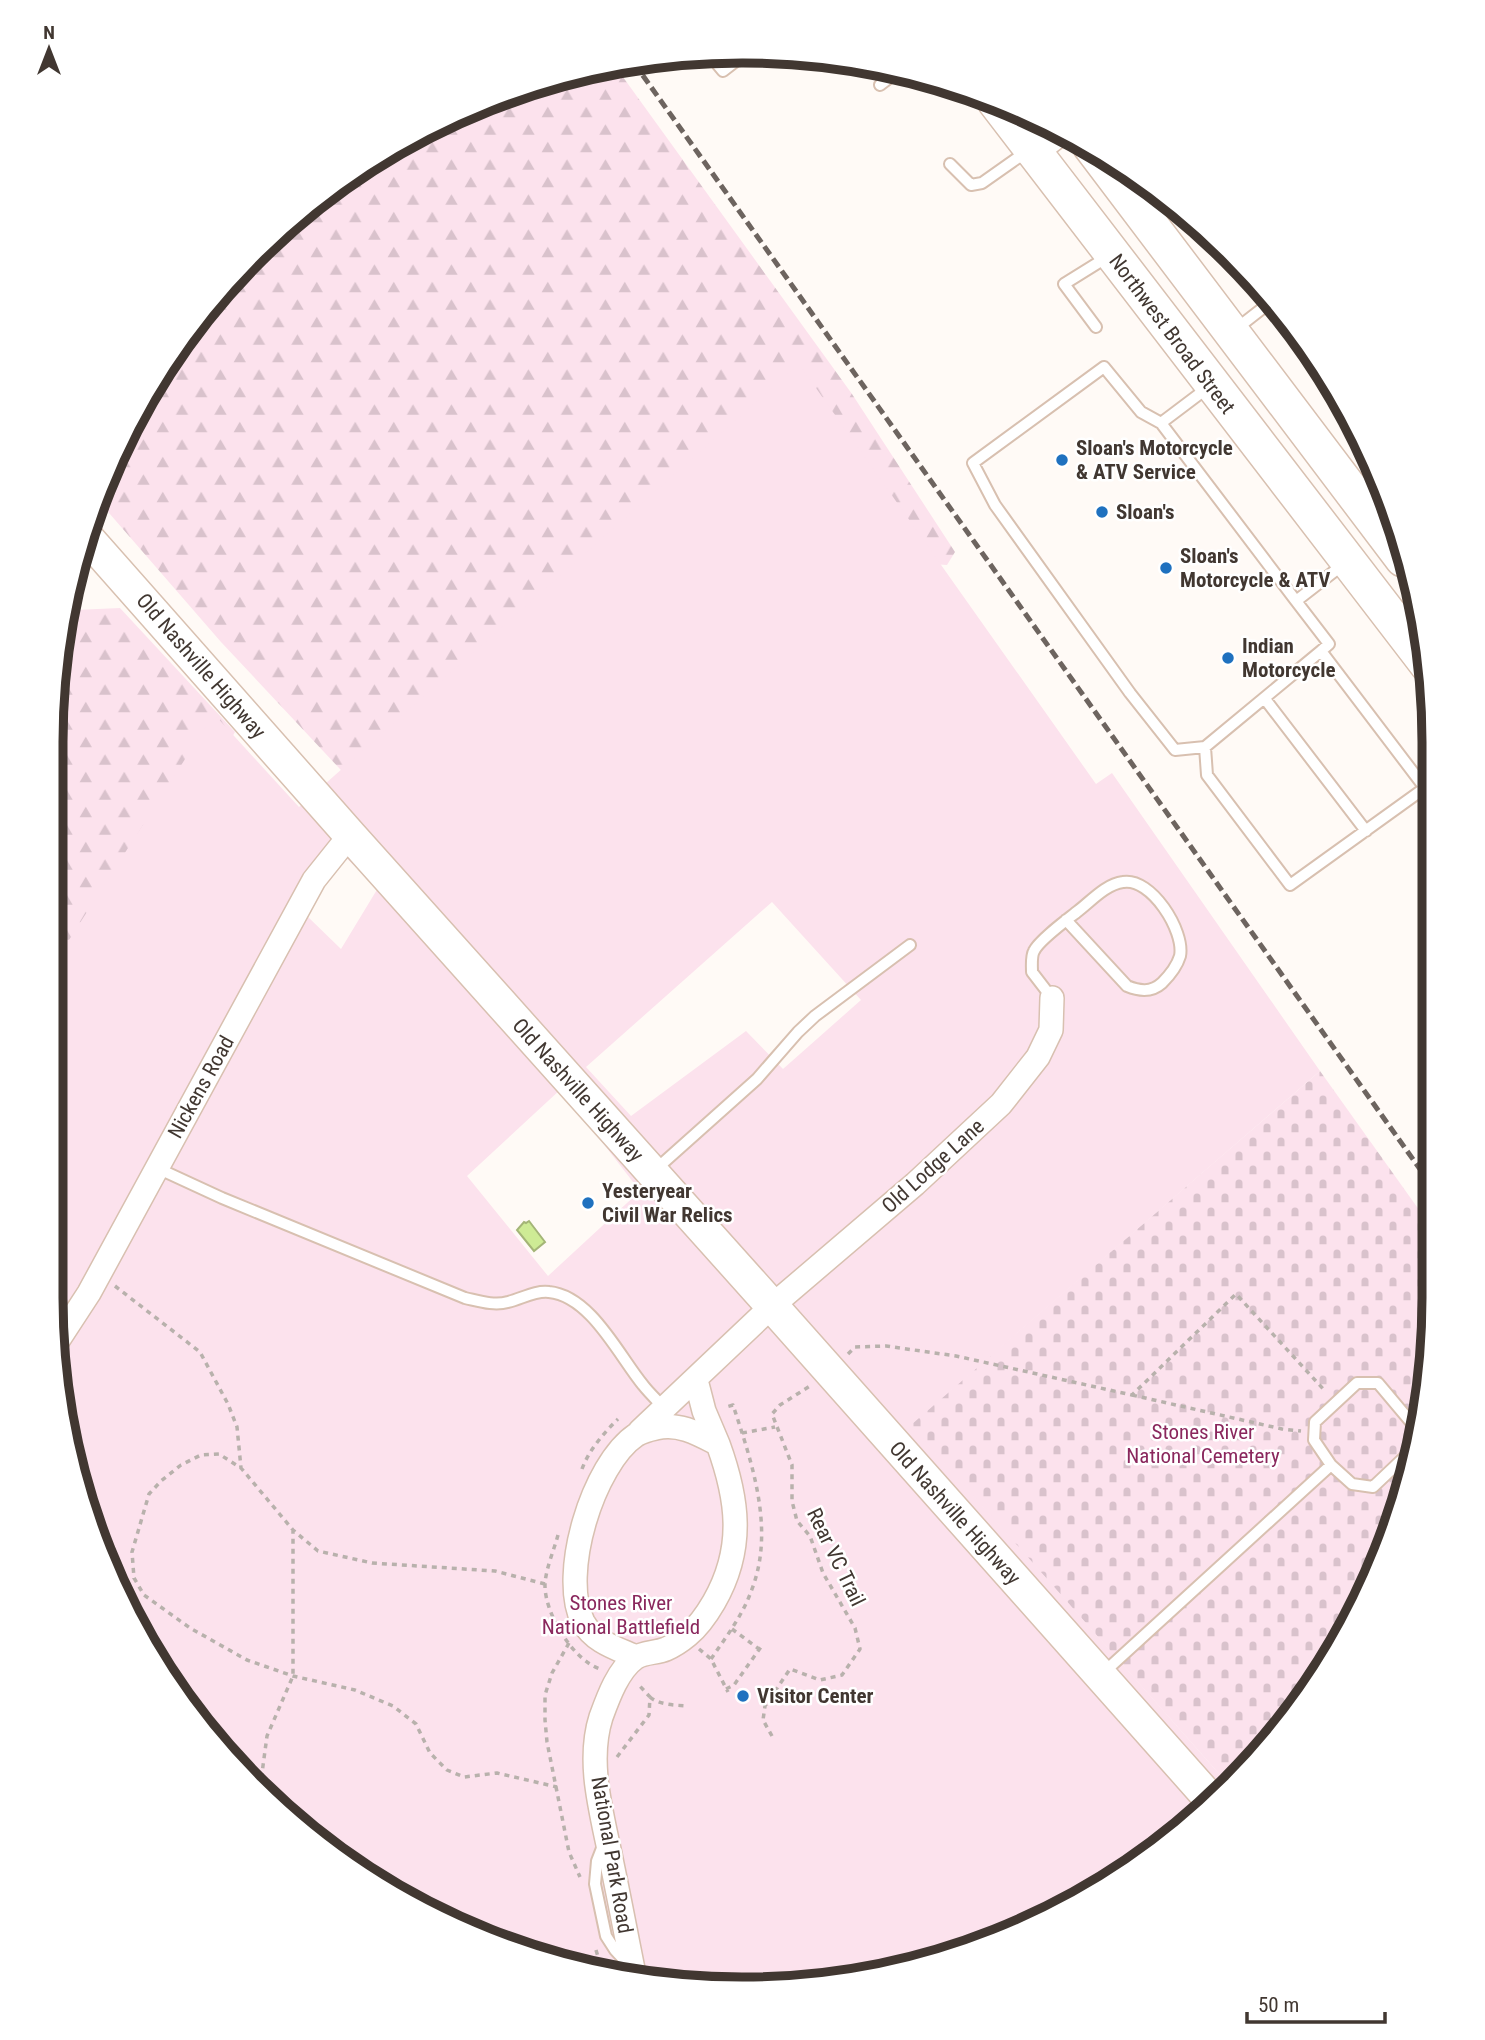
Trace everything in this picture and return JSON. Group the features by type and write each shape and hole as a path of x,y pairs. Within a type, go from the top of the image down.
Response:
{"main road":[{"name":"Northwest Broad Street","path":"1027,126 1044,139 1112,254 1415,648"},
{"path":"1110,172 1392,545"},
{"path":"1202,374 1231,333"},
{"name":"Old Nashville Highway","path":"90,554 350,835 772,1306 838,1364 1100,1676 1206,1794"}],"street":[{"name":"Nickens Road","path":"64,1331 99,1274 314,880 350,835"},
{"name":"Old Lodge Lane","path":"772,1306 915,1184 1001,1104 1038,1057 1051,1030 1052,998"},
{"path":"696,1380 704,1411 725,1465 734,1503 736,1525 732,1560 720,1591 706,1616 688,1636 666,1649 636,1657 600,1641 584,1623 576,1600 576,1556 589,1506 602,1477 618,1454 772,1306"},
{"path":"636,1435 659,1427 689,1429 718,1444"},
{"name":"National Park Road","path":"633,1968 597,1788 596,1767 600,1720 620,1676 636,1657"}],"lane":[{"path":"717,64 723,71 733,63"},
{"path":"880,85 888,79"},
{"path":"950,164 971,185 982,183 1044,139"},
{"path":"1096,327 1065,284 1112,254"},
{"path":"1231,333 1264,307"},
{"path":"1104,367 1141,412 1161,423 1296,601 1329,644 1205,747 1175,750 1130,693 995,505 973,463 1104,367"},
{"path":"1161,423 1202,374"},
{"path":"1296,601 1348,561"},
{"path":"1321,651 1422,781"},
{"path":"1265,699 1366,831"},
{"path":"1205,747 1207,775 1290,885 1422,791"},
{"path":"1052,998 1032,972 1034,951 1066,920 1107,888 1123,882 1136,883 1148,890 1175,926 1180,955 1174,969 1164,981 1157,987 1140,992 1127,986 1066,920"},
{"path":"652,1173 757,1079 815,1016 910,945"},
{"path":"157,1168 212,1194 465,1298 487,1303 505,1303 527,1295 549,1292 567,1298 589,1313 643,1386 665,1409"},
{"path":"1402,1459 1373,1487 1352,1484 1331,1465 1314,1440 1315,1422 1357,1383 1378,1383 1410,1421"},
{"path":"1100,1676 1331,1465"}],"path":[{"path":"99,1274 200,1352 228,1404 237,1427 241,1468"},
{"path":"1132,1395 1236,1294 1336,1403"},
{"path":"742,1433 775,1427 772,1414 780,1405 838,1364 855,1347 886,1346 956,1356 1282,1429 1315,1432"},
{"name":"Rear VC Trail","path":"772,1736 763,1720 765,1706 790,1669 820,1681 842,1675 860,1649 855,1628 823,1573 810,1536 797,1521 792,1501 793,1465 775,1427"},
{"path":"545,1584 495,1571 372,1563 318,1551 293,1530 241,1468 219,1454 201,1455 181,1465 149,1494 132,1552 134,1578 144,1595 190,1628 247,1660 293,1676 355,1690 393,1706 416,1724 430,1754 447,1770 464,1777 498,1773 556,1787"},
{"path":"261,1777 267,1736 293,1676 293,1530"},
{"path":"583,1886 569,1852 547,1742 545,1695 561,1655 584,1623"},
{"path":"732,1629 760,1649"},
{"path":"695,1645 711,1659 727,1690 734,1685 763,1644"},
{"path":"650,1697 665,1704 687,1706"},
{"path":"594,1942 599,1962"}],"green space":[{"path":"621,74 852,394 955,552 947,565 915,563 354,784 221,642 105,508 133,442 154,403 203,329 262,262 294,232 329,203 403,154 442,133 524,99"},
{"name":"Stones River National Battlefield","path":"799,364 1096,784 1112,773 1320,1071 911,1425 1223,1778 1191,1808 1156,1837 1082,1886 1043,1907 961,1941 875,1964 831,1971 787,1976 698,1976 610,1964 567,1954 524,1941 442,1907 403,1886 329,1837 262,1778 232,1746 203,1711 154,1637 133,1598 99,1516 76,1430 64,1342 63,1298 63,949 214,714 299,807","holes":["342,854 378,888 341,949 306,915","772,902 861,1000 783,1069 746,1031 631,1116 586,1067","561,1089 640,1191 548,1276 467,1176"]},
{"path":"120,608 235,732 119,938 63,1045 64,698 76,610"},
{"name":"Stones River National Cemetery","path":"1320,1071 1422,1214 1421,1342 1416,1386 1409,1430 1386,1516 1352,1598 1331,1637 1282,1711 1223,1778 910,1425"}],"shaded area":[{"path":"529,1221 545,1242 534,1251 517,1230 524,1222"}],"railway":[{"path":"640,71 1422,1172"}],"place":[{"name":"Sloan's Motorcycle & ATV Service","path":"1062,460"},
{"name":"Sloan's","path":"1102,512"},
{"name":"Sloan's Motorcycle & ATV","path":"1166,568"},
{"name":"Indian Motorcycle","path":"1228,658"},
{"name":"Yesteryear Civil War Relics","path":"588,1203"},
{"name":"Visitor Center","path":"743,1696"}]}
